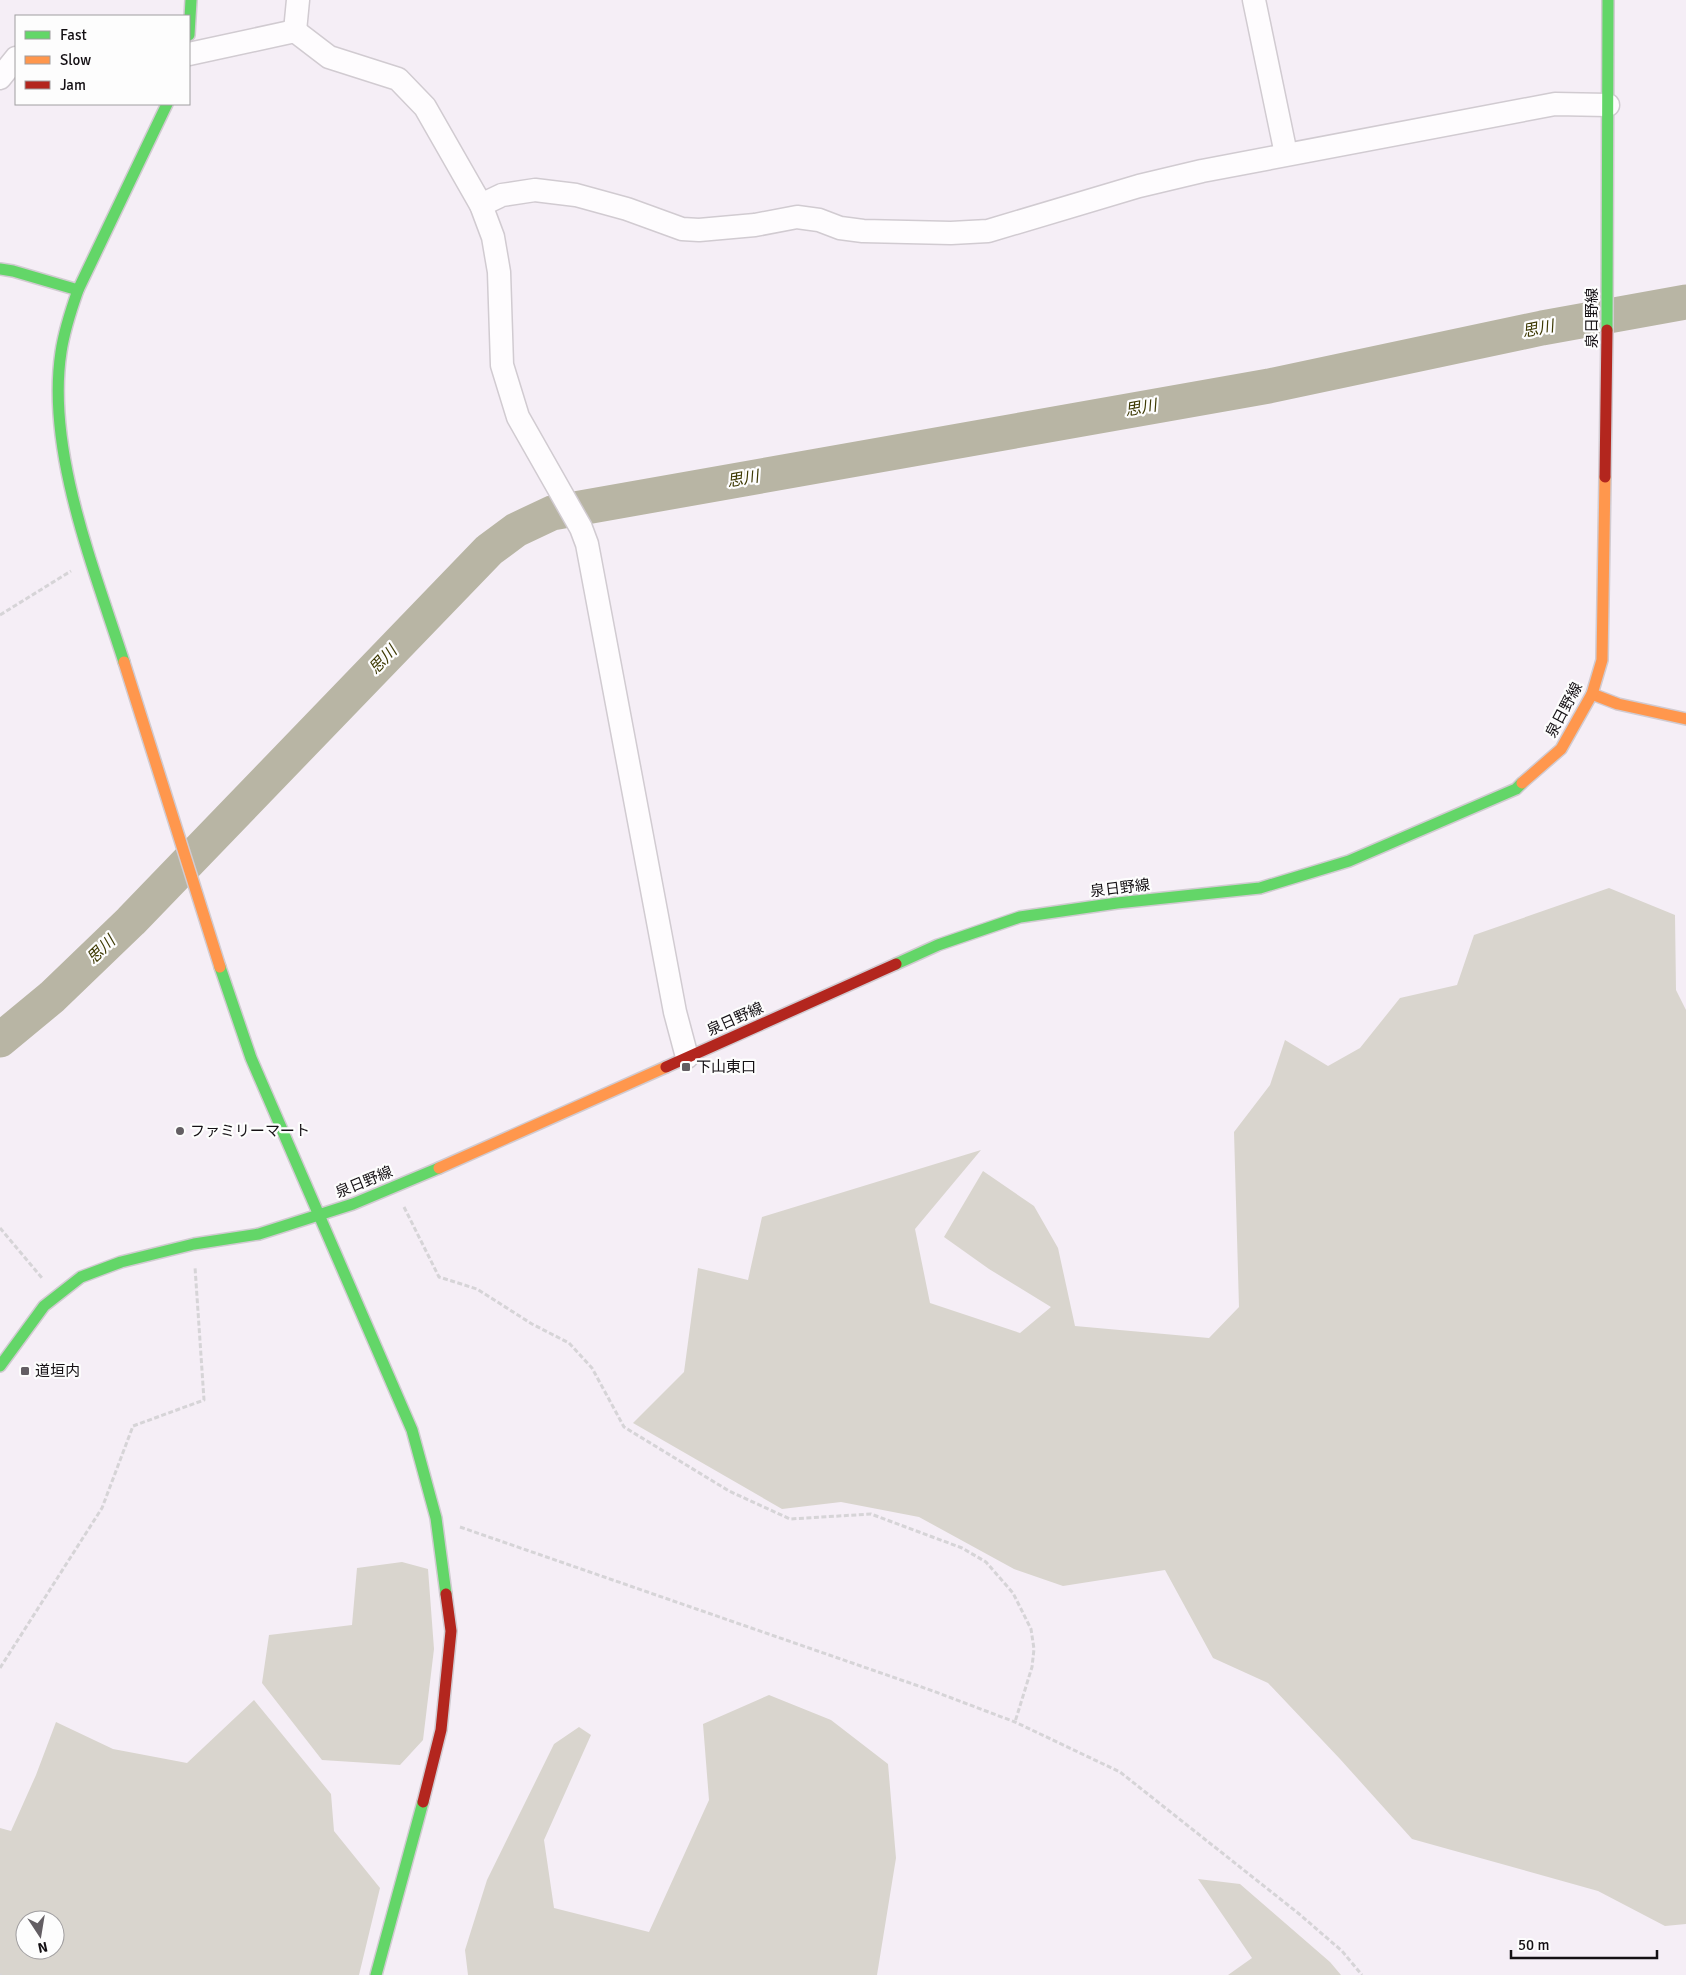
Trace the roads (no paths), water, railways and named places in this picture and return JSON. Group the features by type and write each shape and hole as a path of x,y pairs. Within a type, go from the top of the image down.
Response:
{"main road":[{"path":"190,18 191,0"},
{"name":"泉日野線","path":"0,1366 44,1306 80,1277 121,1262 194,1244 260,1234 353,1204 479,1152 687,1056 938,946 1020,917 1117,903 1260,888 1349,861 1516,789 1561,749 1592,694 1602,660 1607,347 1608,0"},
{"path":"167,105 78,290 68,320 61,353 58,400 66,472 91,558 199,893 224,979 251,1058 412,1430 436,1518 451,1631 440,1730 410,1854 376,1975"},
{"path":"0,269 78,290"},
{"path":"1592,694 1618,704 1686,720"}],"street":[{"path":"295,31 298,0"},
{"path":"1254,0 1286,154"},
{"path":"190,54 295,31 329,57 398,79 425,108 481,205 493,237 499,272 502,365 518,417 581,528 587,544 675,1012 687,1056"},
{"path":"0,78 15,59"},
{"path":"481,205 502,195 535,190 576,195 627,209 682,229 699,230 755,225 797,217 819,220 840,228 863,231 970,232 988,230 1139,186 1286,154 1555,104 1608,105"}],"waterway":[{"name":"思川","path":"0,1040 52,997 131,921 489,550 516,530 552,513 1269,386 1542,328 1686,302"}],"place":[{"name":"下山東口","path":"686,1067"},
{"name":"ファミリーマート","path":"180,1131"},
{"name":"道垣内","path":"25,1371"}]}
